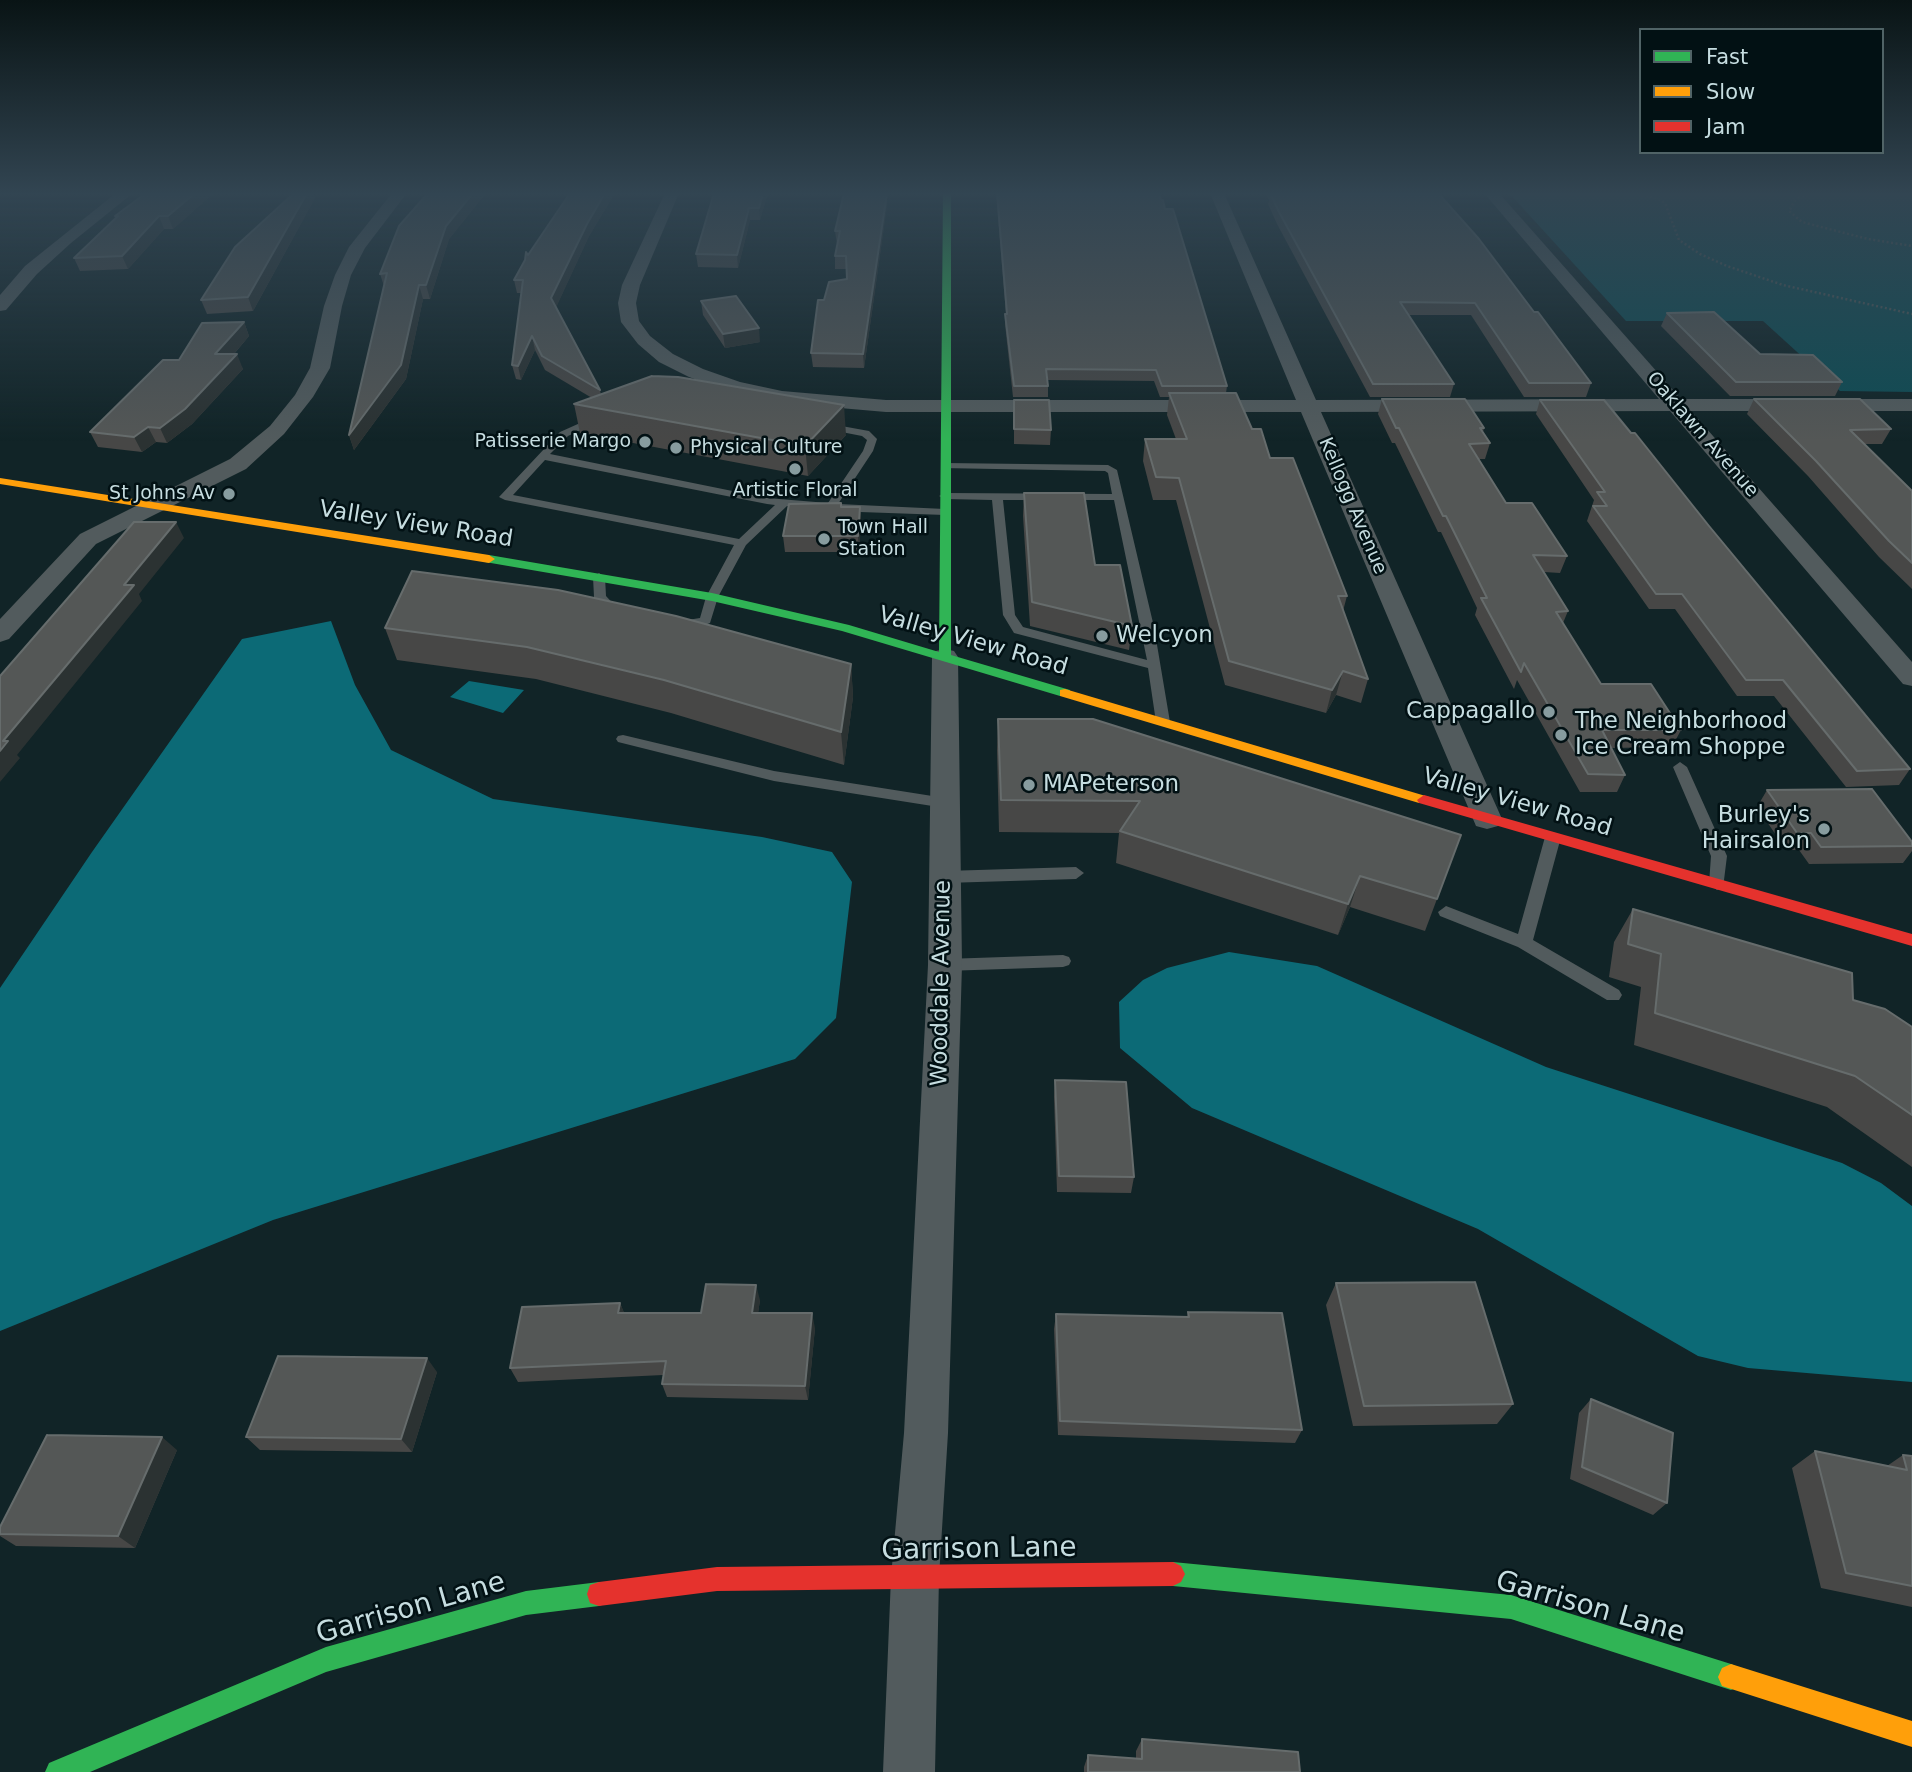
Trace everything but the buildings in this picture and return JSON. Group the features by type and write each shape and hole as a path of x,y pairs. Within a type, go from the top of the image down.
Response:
{"street":[{"path":"0,306 26,276"},
{"path":"0,634 88,539 239,464 277,430 303,397 320,368 343,276"},
{"path":"635,276 627,303 630,322 644,340 666,358 696,373 735,387 807,400 886,406 1912,405"},
{"name":"Wooddale Avenue","path":"909,1772 915,1577 926,1433 945,965 946,276"},
{"name":"Kellogg Avenue","path":"1252,276 1487,818"},
{"name":"Oaklawn Avenue","path":"1563,276 1912,678"},
{"name":"Valley View Road","path":"0,481 599,577 712,597 845,628 1163,722 1197,738 1912,940"},
{"name":"Garrison Lane","path":"58,1772 326,1660 526,1603 717,1579 1173,1574 1511,1607 1912,1734"}],"lane":[{"path":"610,414 564,434 505,497 741,543"},
{"path":"811,424 865,433 872,439 868,451 831,506"},
{"path":"543,456 785,502 831,506 945,504 997,498 1119,496"},
{"path":"945,466 1108,467 1113,472 1163,722"},
{"path":"997,498 1009,615 1018,630 1154,667"},
{"path":"661,625 694,625 706,620 712,597 741,543 785,502"},
{"path":"599,577 600,597 617,615 628,618"},
{"path":"623,739 774,776 945,803"},
{"path":"1680,766 1719,856 1717,884"},
{"path":"1524,943 1553,838"},
{"path":"945,877 1076,873"},
{"path":"1446,912 1524,943 1613,995"},
{"path":"945,965 1063,961"}],"path":[{"path":"1756,276 1783,285 1912,314"}],"shaded area":[{"path":"1585,276 1912,276 1912,392 1840,391 1763,321 1626,321"},
{"path":"331,621 355,685 391,750 493,799 762,837 832,852 852,882 836,1018 795,1059 273,1220 0,1331 0,988 242,639"},
{"path":"469,681 524,690 503,713 450,697"},
{"path":"1229,952 1317,966 1546,1067 1842,1163 1881,1183 1912,1206 1912,1382 1748,1368 1698,1356 1478,1229 1192,1108 1120,1048 1119,1002 1143,980 1167,968"}],"traffic: fast":[{"path":"945,657 947,276"},
{"path":"489,559 712,597 845,628 1065,693"},
{"path":"1173,1574 1511,1607 1731,1677"},
{"path":"58,1772 326,1660 526,1603 599,1594"}],"traffic: slow":[{"path":"0,481 489,559"},
{"path":"1065,693 1424,800"},
{"path":"1731,1677 1912,1734"}],"traffic: jam":[{"path":"1424,800 1912,940"},
{"path":"599,1594 717,1579 1173,1574"}],"place":[{"name":"Patisserie Margo","path":"645,442"},
{"name":"Physical Culture","path":"676,448"},
{"name":"Artistic Floral","path":"795,469"},
{"name":"St Johns Av","path":"229,494"},
{"name":"Town Hall Station","path":"824,539"},
{"name":"Welcyon","path":"1102,636"},
{"name":"Cappagallo","path":"1549,712"},
{"name":"The Neighborhood Ice Cream Shoppe","path":"1561,735"},
{"name":"MAPeterson","path":"1029,785"},
{"name":"Burley's Hairsalon","path":"1824,829"}]}
